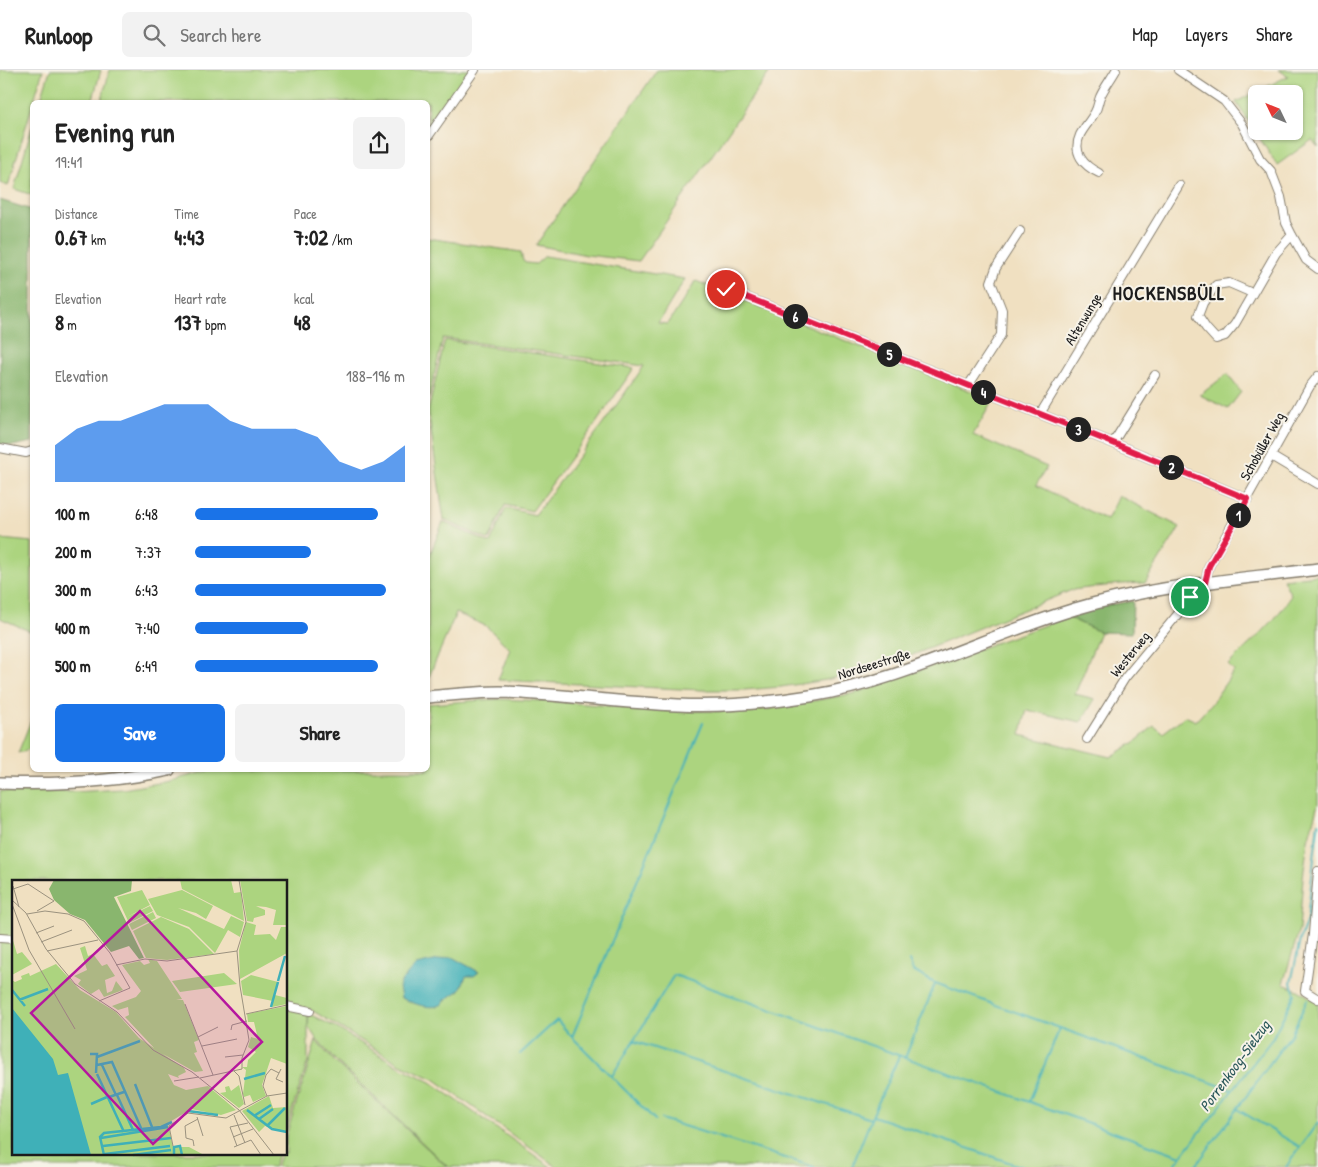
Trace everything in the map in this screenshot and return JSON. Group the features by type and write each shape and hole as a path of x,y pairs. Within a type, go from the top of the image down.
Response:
{"main road":[{"name":"Nordseestraße","path":"430,698 497,692 679,705 736,704 811,696 853,688 949,656 1076,609 1125,596 1205,583 1318,569"},
{"path":"0,784 72,783 159,772"}],"street":[{"path":"430,135 476,70"},
{"path":"1099,173 1086,165 1082,160 1078,151 1078,144 1080,136 1096,112 1100,96 1116,70"},
{"path":"1178,70 1224,101 1242,124 1260,159 1270,171 1281,197 1286,223 1292,235 1306,260 1318,270"},
{"name":"Altenwunge","path":"1040,414 1179,185"},
{"path":"968,386 1001,334 1002,310 991,282 996,268 1020,231"},
{"path":"1252,293 1229,282 1216,285 1203,303 1198,316 1216,339 1225,336 1235,324 1276,253 1292,235"},
{"path":"726,289 1113,443 1248,499"},
{"path":"1113,443 1155,375"},
{"name":"Schobüller Weg","path":"1205,583 1209,566 1310,386 1318,376"},
{"path":"0,448 26,453 30,452"},
{"path":"1271,456 1318,484"},
{"name":"Westerweg","path":"1087,739 1125,678 1187,603 1192,585"},
{"path":"1318,871 1313,934 1305,991 1318,998"},
{"path":"288,1006 310,1011"}],"green space":[{"path":"0,70 43,70 34,100 30,100 30,113 8,186 0,183"},
{"path":"50,70 101,70 93,100 41,100"},
{"path":"110,70 470,70 430,128 430,100 102,100"},
{"path":"657,70 771,70 639,261 587,255 536,245"},
{"path":"1279,70 1318,70 1318,147 1312,140 1277,165 1261,140 1303,140 1303,85 1270,85 1288,76"},
{"path":"1248,96 1248,120 1236,102"},
{"path":"30,134 30,194 14,189"},
{"path":"0,200 30,209 30,442 12,446 0,444"},
{"path":"430,238 521,252 523,261 526,263 536,264 545,256 685,279 658,323 668,324 696,281 993,400 973,435 1047,467 1036,485 1107,520 1119,496 1180,527 1145,583 1072,590 898,661 826,680 781,687 744,690 701,690 498,680 510,649 486,626 456,613 430,674 430,554 443,522 490,543 506,508 535,515 644,366 443,338 430,393"},
{"path":"445,340 634,368 532,511 505,505 489,540 444,520 430,425 430,403"},
{"path":"1227,374 1241,392 1228,409 1200,395"},
{"path":"0,539 30,542 30,631 0,618"},
{"path":"1318,575 1318,804 1308,840 1299,930 1283,984 1298,990 1318,1002 1318,1167 557,1167 434,1079 400,1064 308,1008 308,1061 288,1123 288,880 12,880 12,1154 278,1154 274,1167 0,1167 0,791 74,792 123,789 170,781 204,772 430,772 430,704 497,699 679,711 769,709 856,693 1067,617 1100,632 1075,694 1095,699 1081,722 1027,710 1020,735 1111,757 1135,742 1154,726 1163,733 1185,716 1196,721 1211,704 1234,671 1228,665 1278,615 1285,605 1291,595 1283,579"},
{"path":"1133,601 1132,633 1100,632 1067,617 1102,606"},
{"path":"30,723 30,749 18,753"},
{"path":"309,1014 335,1027 398,1066 431,1082 551,1167 448,1167 336,1061 317,1040 308,1026"},
{"path":"316,1041 335,1062 447,1167 276,1167 281,1154 288,1154 288,1130"}],"water":[{"path":"452,957 479,972 474,976 466,976 460,990 444,1001 443,1004 433,1007 416,1004 401,998 399,987 402,980 416,965"}],"waterway":[{"path":"572,1037 703,723"},
{"name":"Porrenkoog-Sielzug","path":"1173,1167 1272,1039 1295,994 1291,983 1300,940 1307,920 1318,823"},
{"path":"909,961 913,971 935,983 1232,1090"},
{"path":"612,1076 674,975 1181,1156"},
{"path":"905,1058 935,984"},
{"path":"1195,1167 1292,1033 1307,1000"},
{"path":"520,1054 557,1020 655,1120"},
{"path":"1029,1102 1060,1028"},
{"path":"633,1041 871,1119"},
{"path":"852,1167 899,1056"},
{"path":"1237,1109 1300,1147"},
{"path":"873,1116 1023,1167"},
{"path":"661,1119 814,1167"},
{"path":"1286,1167 1318,1122"}],"district":[{"name":"HOCKENSBÜLL","path":"1169,293"}],"route":[{"path":"726,289 1113,443 1248,499 1209,566 1205,583 1192,585 1190,597"}]}
